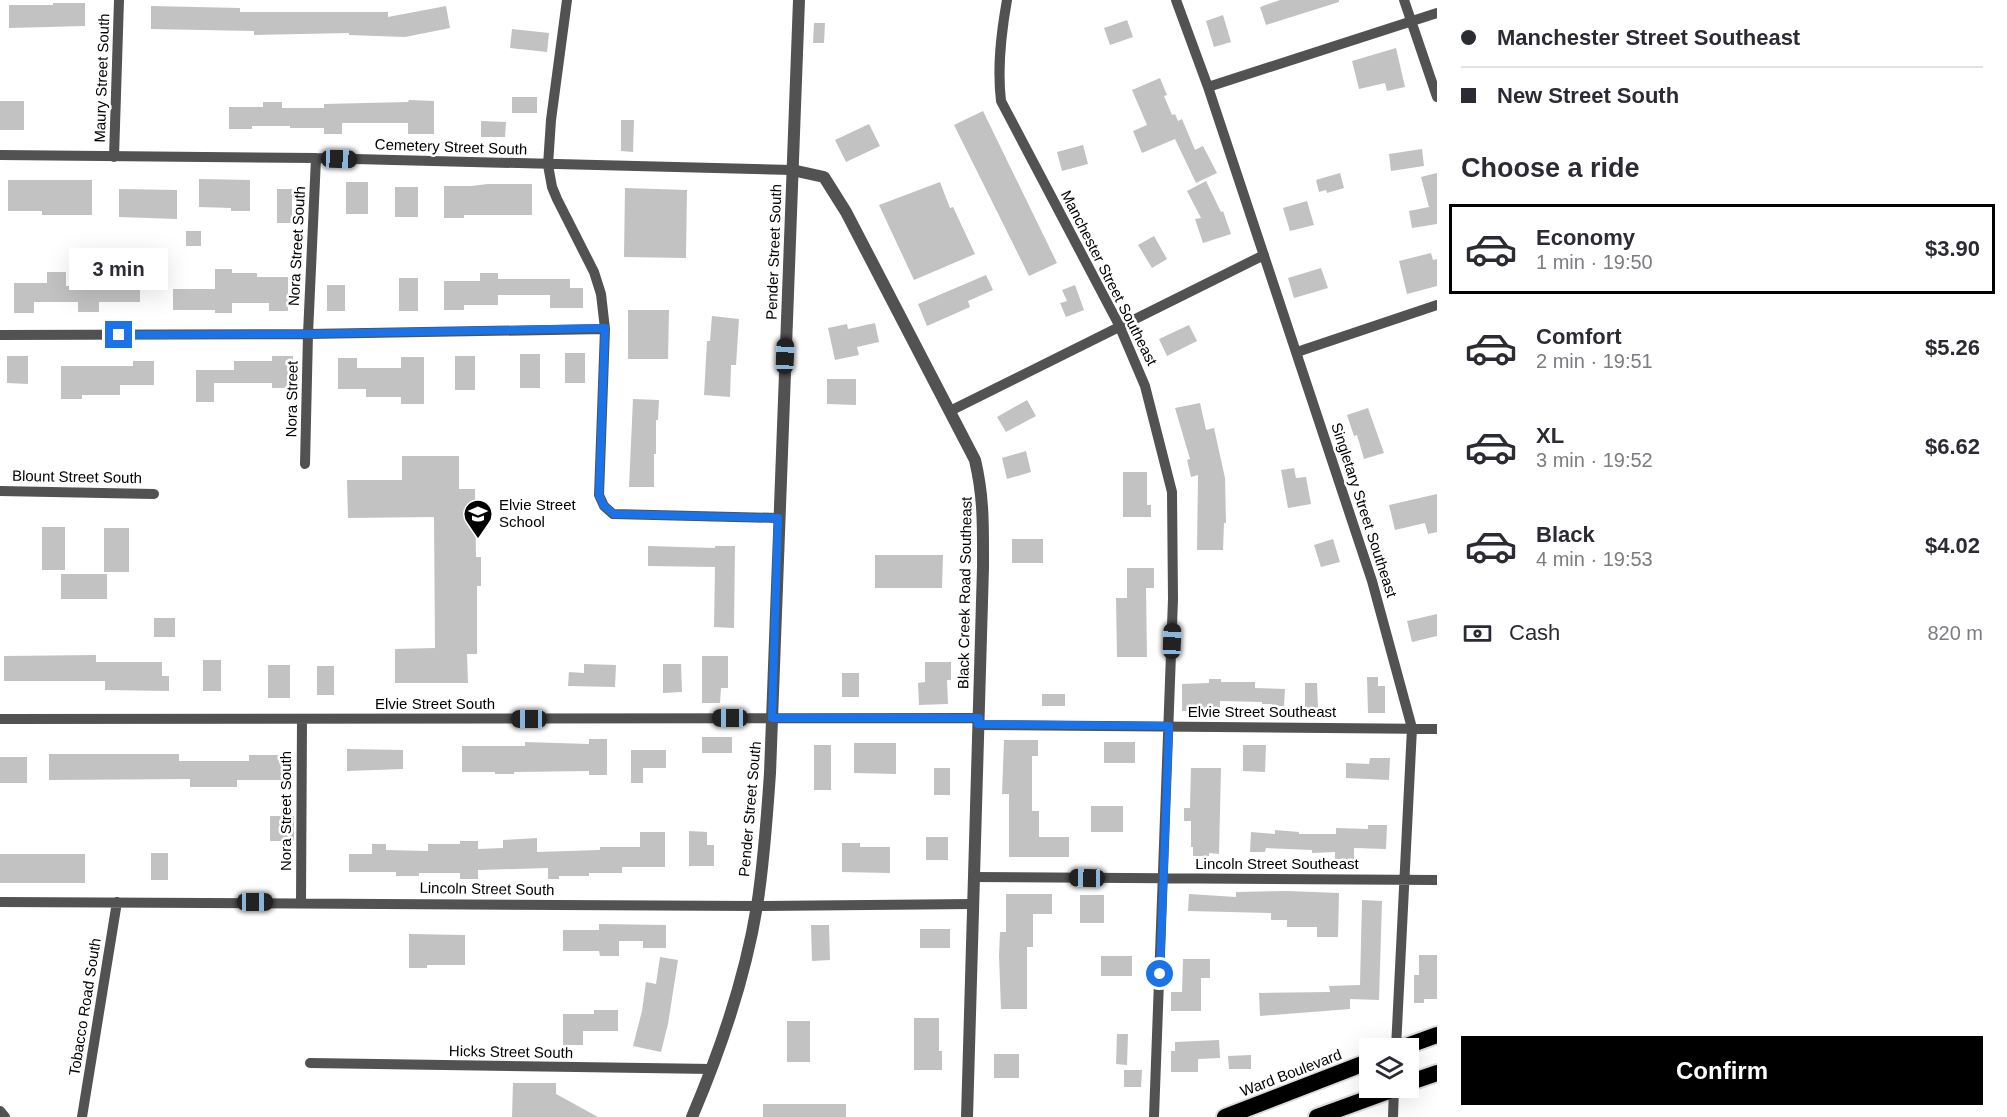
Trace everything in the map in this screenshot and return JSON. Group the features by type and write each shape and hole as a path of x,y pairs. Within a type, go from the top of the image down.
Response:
{"highway":[{"path":"1419,1042 1437,1035"},
{"name":"Ward Boulevard","path":"1225,1117 1359,1065"},
{"path":"1419,1080 1437,1073"},
{"path":"1317,1117 1369,1098"},
{"path":"1239,1117 1262,1103"}],"street":[{"name":"Maury Street South","path":"114,157 119,0"},
{"path":"567,0 551,120 548,165 557,200 594,272 601,294 605,328 599,495 604,506 614,514 778,518"},
{"name":"Pender Street South","path":"692,1117 712,1069 738,987 756,906 767,815 799,0"},
{"name":"Manchester Street Southeast","path":"1007,0 999,54 998,78 1001,101 1119,325 1145,386 1172,492 1173,599 1154,1117"},
{"name":"Singletary Street Southeast","path":"1176,0 1208,87 1372,581 1412,728 1397,1038"},
{"path":"1404,0 1437,97"},
{"path":"1208,87 1437,13"},
{"name":"Cemetery Street South","path":"0,155 316,158 792,170"},
{"name":"Nora Street South","path":"308,334 316,158"},
{"name":"Black Creek Road Southeast","path":"792,170 824,177 846,212 910,339 975,460 983,503 967,1117"},
{"path":"950,411 1119,325 1264,255"},
{"path":"1297,352 1437,305"},
{"path":"0,335 308,334 605,328"},
{"name":"Nora Street","path":"306,464 308,334"},
{"name":"Blount Street South","path":"0,491 154,494"},
{"name":"Elvie Street South","path":"0,719 772,718 979,721"},
{"name":"Nora Street South","path":"301,903 302,719"},
{"name":"Elvie Street Southeast","path":"979,721 1437,729"},
{"name":"Lincoln Street Southeast","path":"974,877 1437,880"},
{"name":"Lincoln Street South","path":"0,902 756,906 973,904"},
{"name":"Tobacco Road South","path":"82,1117 117,902"},
{"name":"Hicks Street South","path":"310,1063 712,1069"},
{"path":"1393,1117 1397,1098"},
{"path":"0,1111 5,1117"}],"building":[{"path":"1280,0 1339,0 1339,2 1266,25 1260,7"},
{"path":"53,3 85,3 85,26 9,28 9,5 53,5"},
{"path":"151,6 240,8 240,12 388,12 388,17 446,6 450,28 405,37 349,35 349,33 254,35 254,31 151,29"},
{"path":"1223,15 1231,42 1214,47 1206,21"},
{"path":"1127,20 1133,37 1110,45 1104,28"},
{"path":"814,23 825,23 824,43 813,43"},
{"path":"512,29 549,33 547,52 510,48"},
{"path":"1396,48 1405,87 1387,91 1385,83 1359,89 1352,61"},
{"path":"1160,78 1172,115 1175,114 1178,121 1182,119 1195,150 1203,146 1217,173 1196,183 1175,139 1142,153 1133,131 1147,125 1132,90"},
{"path":"512,97 537,97 537,113 512,113"},
{"path":"409,100 434,101 434,134 408,134 408,123 342,123 342,134 324,134 324,128 290,128 290,126 252,126 252,129 229,129 229,107 263,107 263,102 282,102 282,108 324,108 324,104 408,102"},
{"path":"0,101 24,101 24,130 0,130"},
{"path":"983,111 1057,263 1029,276 954,125"},
{"path":"621,120 634,120 633,152 621,151"},
{"path":"481,121 506,122 505,137 481,137"},
{"path":"869,124 880,146 846,162 835,140"},
{"path":"1083,145 1088,164 1062,171 1057,152"},
{"path":"1422,149 1424,166 1391,171 1389,154"},
{"path":"1340,173 1344,188 1327,193 1326,190 1319,192 1316,180"},
{"path":"1437,173 1437,224 1412,228 1409,211 1429,207 1421,177"},
{"path":"199,179 250,180 250,211 199,207"},
{"path":"8,180 92,180 92,215 42,215 42,211 8,211"},
{"path":"1206,181 1221,212 1223,211 1231,234 1203,243 1195,219 1201,218 1187,191"},
{"path":"346,182 368,182 368,214 346,214"},
{"path":"940,182 950,208 953,207 975,254 914,280 879,205"},
{"path":"532,184 532,215 464,215 464,218 444,218 444,186"},
{"path":"395,187 418,187 418,217 395,217"},
{"path":"625,188 687,190 686,258 624,257"},
{"path":"119,189 177,190 177,219 119,217"},
{"path":"277,189 292,189 292,223 277,223"},
{"path":"1307,201 1314,225 1290,231 1283,208"},
{"path":"186,231 201,231 201,246 186,246"},
{"path":"1154,236 1167,259 1152,268 1138,245"},
{"path":"1431,253 1433,260 1437,259 1437,286 1407,294 1399,261"},
{"path":"1321,268 1328,288 1294,298 1288,278"},
{"path":"215,269 232,269 232,273 257,273 257,277 288,277 288,311 269,311 269,303 232,303 232,313 215,313 215,310 173,310 173,289 215,289"},
{"path":"47,272 66,272 66,286 117,286 117,276 140,276 140,302 99,302 99,312 78,312 78,302 34,302 34,313 14,313 14,283 47,283"},
{"path":"480,273 498,273 498,279 570,279 570,288 583,288 583,308 550,308 550,295 498,295 498,305 464,305 464,310 444,310 444,281 480,281"},
{"path":"986,275 993,290 968,301 970,307 927,326 918,304"},
{"path":"399,278 418,278 418,311 399,311"},
{"path":"327,285 345,285 345,311 327,311"},
{"path":"1075,285 1084,310 1066,317 1060,303 1067,301 1062,290"},
{"path":"628,310 669,310 668,359 628,359"},
{"path":"712,316 739,319 736,365 731,365 730,397 704,395 707,341 710,341"},
{"path":"875,323 879,342 857,347 859,355 835,360 828,328 847,324 848,329"},
{"path":"1189,325 1197,341 1167,356 1159,339"},
{"path":"565,353 585,353 585,383 565,383"},
{"path":"520,354 540,354 540,388 520,388"},
{"path":"7,356 28,356 28,384 7,383"},
{"path":"272,356 293,356 293,388 272,388 272,383 214,383 214,402 196,402 196,370 234,370 234,361 272,361"},
{"path":"455,356 475,356 475,390 455,390"},
{"path":"401,357 424,357 424,404 401,404 401,397 366,397 366,389 338,389 338,358 357,358 357,368 401,368"},
{"path":"133,361 154,361 154,385 120,385 120,395 82,395 82,399 61,399 61,366 133,366"},
{"path":"827,379 856,379 856,405 827,404"},
{"path":"633,399 659,400 658,420 656,420 656,454 654,454 654,487 629,487"},
{"path":"1027,400 1036,416 1006,432 997,417"},
{"path":"1200,403 1206,430 1214,428 1225,478 1226,523 1224,523 1223,550 1197,550 1198,475 1191,477 1187,460 1190,459 1175,408"},
{"path":"1368,408 1384,453 1364,459 1357,435 1354,436 1347,415"},
{"path":"1026,451 1031,472 1007,479 1002,458"},
{"path":"402,456 459,456 459,489 475,489 476,557 481,557 481,586 477,586 477,654 467,654 468,683 395,683 395,649 435,648 434,517 348,518 347,480 402,480"},
{"path":"1294,468 1296,478 1306,477 1311,504 1288,508 1281,470"},
{"path":"1123,472 1147,472 1147,505 1151,505 1151,517 1123,517"},
{"path":"1437,494 1437,532 1428,534 1425,523 1395,530 1389,505"},
{"path":"42,527 65,527 65,570 42,570"},
{"path":"104,528 129,528 129,572 104,572"},
{"path":"1012,539 1043,539 1043,563 1012,563"},
{"path":"1333,539 1340,562 1321,567 1314,545"},
{"path":"648,546 715,548 715,546 735,546 734,628 714,627 715,567 648,566"},
{"path":"875,555 943,555 942,588 875,588"},
{"path":"1127,568 1154,568 1154,588 1146,588 1147,657 1117,657 1116,598 1127,598"},
{"path":"61,574 107,574 107,599 61,599"},
{"path":"1437,614 1437,636 1412,642 1407,621"},
{"path":"154,618 175,618 175,637 154,637"},
{"path":"96,655 96,662 162,662 162,676 169,676 169,691 105,690 105,681 4,681 4,656"},
{"path":"702,656 728,656 728,688 721,688 720,703 702,703"},
{"path":"203,660 221,660 221,691 203,691"},
{"path":"925,662 951,662 951,680 947,680 948,704 919,705 918,683 925,682"},
{"path":"584,664 616,665 615,687 568,686 569,672 584,673"},
{"path":"663,664 681,664 682,692 663,693"},
{"path":"268,665 290,665 290,698 268,698"},
{"path":"317,666 334,666 334,695 317,695"},
{"path":"842,673 859,673 859,697 842,697"},
{"path":"1367,677 1378,677 1378,686 1385,686 1385,713 1368,713"},
{"path":"1209,679 1221,679 1221,682 1255,682 1255,688 1285,689 1284,706 1272,706 1272,704 1262,704 1262,702 1220,701 1220,711 1182,711 1182,684 1209,683"},
{"path":"1305,683 1317,683 1318,708 1305,708"},
{"path":"1042,694 1065,694 1065,706 1042,706"},
{"path":"702,737 732,737 732,753 702,753"},
{"path":"589,739 607,739 607,775 589,775 589,771 514,772 514,774 462,772 462,746 525,746 525,742 589,744"},
{"path":"1004,740 1038,740 1038,756 1032,756 1032,811 1039,811 1039,837 1069,837 1069,857 1009,857 1009,794 1002,794"},
{"path":"1104,742 1135,742 1135,763 1104,763"},
{"path":"854,743 896,743 896,774 854,773"},
{"path":"814,745 831,745 831,790 814,790"},
{"path":"1243,745 1266,745 1265,772 1243,771"},
{"path":"347,749 403,750 403,769 347,771"},
{"path":"631,750 666,750 666,768 643,768 643,783 631,783"},
{"path":"49,754 179,754 179,761 249,761 249,755 283,755 283,780 237,780 237,787 190,787 190,779 49,780"},
{"path":"0,757 27,757 27,783 0,783"},
{"path":"1370,758 1390,758 1389,780 1346,778 1346,763 1369,764"},
{"path":"934,768 950,768 950,795 934,795"},
{"path":"1191,768 1221,768 1219,854 1193,856 1191,821 1184,821 1184,808 1190,808"},
{"path":"1091,806 1123,806 1123,832 1091,832"},
{"path":"270,816 294,816 294,841 270,841"},
{"path":"1368,825 1387,825 1386,849 1354,848 1354,859 1335,859 1335,852 1312,853 1312,850 1266,848 1265,852 1250,852 1251,832 1275,834 1275,830 1299,832 1299,834 1336,834 1336,828 1368,829"},
{"path":"689,831 707,832 707,845 714,845 714,866 689,866"},
{"path":"640,832 665,832 665,867 622,867 622,873 589,873 589,876 559,876 559,879 548,879 548,868 478,870 478,879 460,879 460,873 419,873 419,876 396,876 396,872 349,872 349,854 372,854 372,844 386,844 386,850 428,851 428,844 460,844 460,841 478,841 478,849 503,848 503,840 537,838 537,852 600,850 600,847 640,847"},
{"path":"926,837 948,837 948,860 926,860"},
{"path":"842,843 860,843 860,847 890,847 890,873 842,872"},
{"path":"151,853 168,853 168,880 151,880"},
{"path":"0,854 85,854 85,883 0,883"},
{"path":"1236,892 1339,893 1338,937 1317,937 1317,927 1287,927 1287,920 1271,920 1271,913 1188,911 1189,894 1236,897"},
{"path":"1006,894 1052,894 1052,914 1033,914 1033,947 1027,947 1027,1009 1001,1009 1000,932 1006,932"},
{"path":"1080,895 1104,895 1104,923 1080,923"},
{"path":"1362,900 1382,901 1379,1000 1350,999 1350,1009 1260,1016 1259,993 1330,992 1329,986 1360,985"},
{"path":"599,924 666,925 666,948 643,948 643,941 619,941 619,956 600,956 599,951 563,951 563,930 599,930"},
{"path":"811,925 829,925 830,960 812,961"},
{"path":"920,929 950,929 950,948 920,948"},
{"path":"409,934 465,935 465,965 427,965 427,968 409,968"},
{"path":"1419,955 1437,955 1437,999 1424,999 1424,1003 1414,1003 1414,975 1419,975"},
{"path":"1101,956 1132,956 1132,976 1101,976"},
{"path":"660,957 678,960 661,1052 633,1046 642,1011 646,982 656,984"},
{"path":"1183,959 1210,959 1210,978 1201,978 1201,1011 1171,1011 1171,992 1182,992"},
{"path":"594,1010 618,1010 618,1031 583,1031 583,1045 563,1045 563,1014 594,1014"},
{"path":"914,1018 939,1018 939,1051 942,1051 942,1070 914,1070"},
{"path":"787,1021 810,1021 810,1062 787,1062"},
{"path":"1117,1034 1128,1034 1127,1065 1116,1064"},
{"path":"1219,1040 1220,1058 1198,1059 1198,1072 1171,1072 1171,1051 1175,1051 1175,1042"},
{"path":"994,1054 1019,1054 1019,1078 994,1078"},
{"path":"1251,1055 1251,1069 1229,1069 1228,1056"},
{"path":"1124,1070 1142,1070 1141,1087 1124,1087"},
{"path":"513,1083 556,1083 556,1094 598,1117 512,1117"},
{"path":"763,1104 846,1104 846,1117 763,1117"}],"place":[{"name":"Elvie Street School","path":"478,540"}],"route":[{"path":"119,335 605,328 599,495 604,506 614,514 778,518 772,718 979,718 978,724 1169,726 1160,974"}]}
